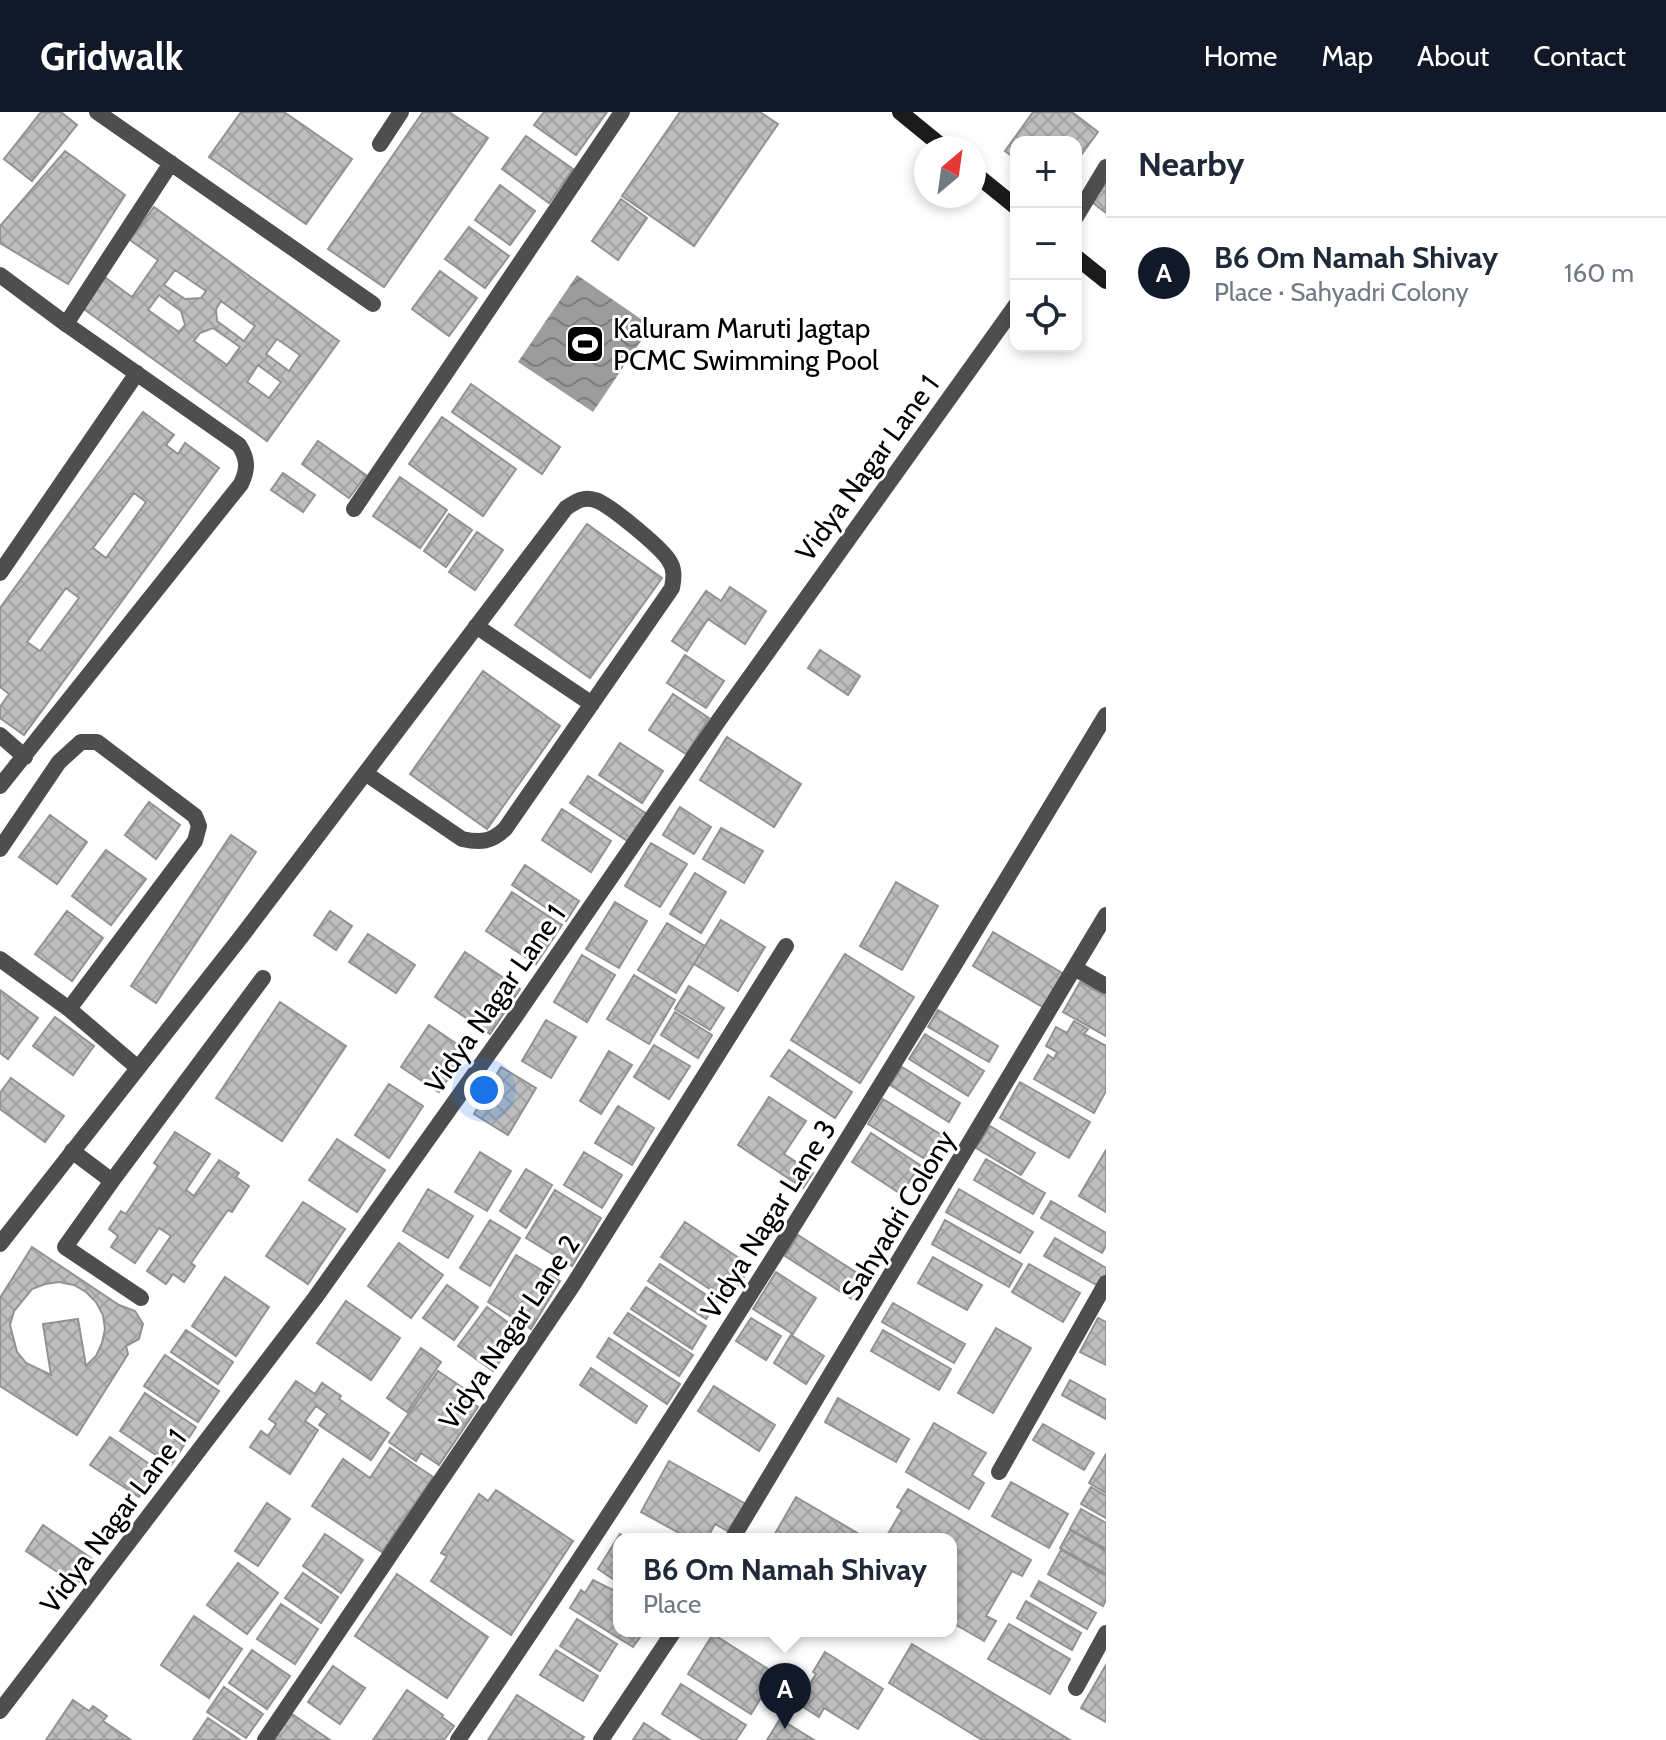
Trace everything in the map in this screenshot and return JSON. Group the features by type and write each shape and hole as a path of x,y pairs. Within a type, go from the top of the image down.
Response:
{"street":[{"path":"97,112 373,304"},
{"path":"380,144 401,112"},
{"path":"354,509 622,112"},
{"path":"900,112 929,136"},
{"path":"66,324 171,163"},
{"path":"1081,208 1106,167"},
{"path":"986,183 1010,202"},
{"path":"1082,262 1106,281"},
{"path":"0,275 239,445 246,457 246,472 241,484 0,786"},
{"name":"Vidya Nagar Lane 1","path":"0,1711 315,1298 524,1004 719,720 1010,313"},
{"path":"0,573 137,373"},
{"path":"0,1244 566,508 579,499 594,500 612,509 669,560 675,575 672,588 505,829 493,841 462,839 365,773"},
{"path":"476,626 592,704"},
{"name":"Vidya Nagar Lane 3","path":"458,1740 719,1345 867,1110 1106,715"},
{"path":"0,735 25,757"},
{"path":"0,849 59,762 81,742 97,742 195,816 199,826 195,841 69,1009"},
{"name":"Sahyadri Colony","path":"736,1533 1106,915"},
{"name":"Vidya Nagar Lane 2","path":"265,1740 573,1285 786,946"},
{"path":"0,959 69,1009 138,1068"},
{"path":"1076,969 1106,986"},
{"path":"141,1298 65,1247 263,978"},
{"path":"72,1151 112,1181"},
{"path":"999,1472 1106,1283"},
{"path":"1076,1688 1106,1633"},
{"path":"601,1740 670,1637"}],"water":[{"name":"Kaluram Maruti Jagtap PCMC Swimming Pool","path":"577,275 651,326 593,412 518,362"}],"building":[{"path":"41,112 61,112 77,125 32,181 4,159"},
{"path":"241,112 284,112 352,159 306,224 209,157"},
{"path":"423,112 449,112 488,138 384,287 328,249"},
{"path":"544,112 607,112 576,155 534,125"},
{"path":"680,112 760,112 778,124 694,246 622,196"},
{"path":"1033,112 1072,112 1098,132 1082,154 1082,136 1016,136"},
{"path":"526,136 573,169 549,203 502,169"},
{"path":"65,151 125,195 68,284 0,243 0,226"},
{"path":"1106,183 1106,213 1092,202"},
{"path":"500,185 535,211 510,245 475,220"},
{"path":"621,199 647,218 618,260 592,241"},
{"path":"154,207 339,341 267,441 81,307 103,276 132,297 158,260 130,240","holes":["175,270 206,291 201,298 185,299 164,285","159,295 181,311 185,325 179,332 148,310","221,301 255,326 244,341 217,321 216,309","213,328 240,347 227,365 194,341 200,333","277,339 300,355 289,371 266,354","258,365 281,382 269,398 247,382"]},
{"path":"469,227 509,256 485,288 445,259"},
{"path":"440,271 477,298 449,336 412,309"},
{"path":"471,384 560,447 542,474 452,412"},
{"path":"143,412 174,435 166,445 178,454 185,443 219,468 24,735 0,718 0,707 9,694 0,687 0,608","holes":["134,493 146,502 106,558 93,548","66,588 79,598 40,651 27,642"]},
{"path":"442,417 516,469 483,516 409,464"},
{"path":"318,441 366,475 349,498 302,464"},
{"path":"283,473 315,495 303,512 271,490"},
{"path":"400,477 447,510 420,548 373,516"},
{"path":"449,514 472,530 446,567 424,551"},
{"path":"587,524 662,578 590,678 515,625"},
{"path":"477,532 503,550 475,590 449,572"},
{"path":"730,587 766,611 745,644 708,619 687,651 672,641 706,591 721,601"},
{"path":"820,650 860,676 848,695 808,668"},
{"path":"685,655 724,681 706,708 667,683"},
{"path":"483,671 560,726 487,829 410,774"},
{"path":"673,694 709,718 686,754 649,730"},
{"path":"727,737 801,784 774,827 700,780"},
{"path":"620,743 663,771 642,803 599,775"},
{"path":"588,776 647,814 629,842 570,803"},
{"path":"149,802 180,825 156,859 125,835"},
{"path":"680,807 711,827 694,854 663,835"},
{"path":"562,809 611,841 591,872 542,840"},
{"path":"50,815 87,842 57,884 19,857"},
{"path":"721,828 763,851 744,883 703,859"},
{"path":"231,835 256,852 156,1003 131,986"},
{"path":"651,843 687,864 660,907 625,886"},
{"path":"106,850 146,879 111,925 72,896"},
{"path":"525,865 579,901 566,921 512,885"},
{"path":"695,873 726,892 701,933 670,914"},
{"path":"896,882 938,906 902,970 860,946"},
{"path":"512,892 562,925 536,964 486,931"},
{"path":"615,902 647,921 619,968 586,949"},
{"path":"67,911 103,938 72,981 35,954"},
{"path":"330,911 352,926 336,950 314,935"},
{"path":"721,920 765,947 738,991 694,964"},
{"path":"667,923 705,946 676,993 638,970"},
{"path":"993,932 1064,974 1044,1008 973,966"},
{"path":"368,934 415,965 396,993 349,962"},
{"path":"465,952 520,989 490,1034 435,997"},
{"path":"845,954 914,997 860,1083 791,1040"},
{"path":"582,955 615,975 587,1022 554,1002"},
{"path":"634,975 675,1000 649,1044 607,1019"},
{"path":"1080,982 1106,996 1106,1036 1063,1012"},
{"path":"689,986 724,1008 710,1030 675,1009"},
{"path":"0,990 38,1018 8,1059 0,1053"},
{"path":"280,1002 346,1046 282,1141 216,1098"},
{"path":"938,1010 998,1046 989,1062 928,1027"},
{"path":"675,1012 712,1035 698,1058 661,1035"},
{"path":"55,1017 94,1046 73,1075 33,1046"},
{"path":"546,1020 576,1037 551,1078 522,1061"},
{"path":"1074,1021 1088,1029 1084,1034 1106,1046 1106,1091 1094,1113 1034,1079 1048,1055 1054,1059 1057,1052 1046,1046 1056,1027 1067,1033"},
{"path":"429,1025 467,1051 439,1092 401,1067"},
{"path":"925,1034 984,1071 968,1096 909,1059"},
{"path":"654,1045 690,1066 669,1099 634,1077"},
{"path":"789,1050 852,1092 835,1118 771,1076"},
{"path":"609,1051 632,1065 601,1114 580,1101"},
{"path":"501,1067 536,1088 508,1135 474,1114"},
{"path":"902,1067 960,1103 949,1122 890,1085"},
{"path":"11,1078 64,1116 45,1142 0,1109 0,1093"},
{"path":"1020,1082 1090,1122 1069,1158 1000,1118"},
{"path":"389,1084 423,1106 389,1158 355,1135"},
{"path":"769,1097 806,1121 784,1154 813,1173 803,1188 738,1145"},
{"path":"883,1099 945,1137 930,1162 868,1124"},
{"path":"618,1106 654,1128 632,1165 595,1143"},
{"path":"990,1126 1035,1153 1021,1175 976,1148"},
{"path":"175,1132 210,1154 186,1190 194,1196 219,1160 239,1173 236,1177 249,1186 191,1263 195,1266 184,1282 173,1274 166,1284 147,1271 171,1236 159,1228 135,1263 111,1247 118,1236 109,1229 121,1211 126,1214 158,1166 154,1163"},
{"path":"871,1133 920,1165 901,1194 852,1162"},
{"path":"337,1139 385,1170 357,1212 309,1180"},
{"path":"1106,1150 1106,1212 1079,1196"},
{"path":"480,1152 511,1171 487,1211 455,1192"},
{"path":"584,1152 622,1175 602,1208 564,1185"},
{"path":"986,1159 1045,1193 1033,1214 974,1180"},
{"path":"526,1169 552,1185 526,1228 500,1211"},
{"path":"428,1189 473,1216 448,1258 403,1231"},
{"path":"959,1189 1033,1232 1020,1253 946,1212"},
{"path":"555,1190 601,1218 572,1266 526,1238"},
{"path":"1051,1201 1106,1233 1106,1246 1102,1253 1041,1218"},
{"path":"303,1202 345,1229 308,1284 266,1256"},
{"path":"490,1220 520,1238 490,1286 460,1268"},
{"path":"945,1220 1022,1264 1009,1287 932,1244"},
{"path":"685,1222 751,1266 728,1301 661,1257"},
{"path":"798,1235 868,1280 855,1301 785,1256"},
{"path":"1055,1238 1106,1268 1106,1276 1100,1287 1044,1256"},
{"path":"399,1243 443,1275 411,1318 368,1286"},
{"path":"32,1247 119,1305 135,1311 143,1324 139,1339 126,1346 128,1354 77,1435 0,1386 0,1298","holes":["59,1282 74,1285 96,1302 103,1315 105,1329 102,1343 96,1356 86,1366 78,1319 43,1324 51,1375 26,1363 17,1352 10,1325 14,1311 32,1289"]},
{"path":"516,1255 560,1281 531,1329 488,1302"},
{"path":"933,1257 982,1285 967,1310 918,1283"},
{"path":"660,1264 717,1302 706,1319 648,1281"},
{"path":"1029,1264 1080,1293 1063,1322 1012,1292"},
{"path":"776,1272 816,1298 793,1334 753,1309"},
{"path":"225,1277 269,1307 236,1356 192,1326"},
{"path":"447,1285 478,1307 454,1340 423,1318"},
{"path":"646,1287 706,1326 692,1349 631,1309"},
{"path":"346,1301 400,1338 371,1380 317,1343"},
{"path":"893,1303 965,1344 954,1363 882,1322"},
{"path":"487,1307 521,1332 493,1371 458,1346"},
{"path":"628,1313 693,1355 679,1376 614,1333"},
{"path":"751,1318 781,1336 766,1360 736,1341"},
{"path":"1098,1318 1106,1322 1106,1365 1080,1352"},
{"path":"996,1328 1031,1348 993,1413 958,1393"},
{"path":"186,1330 233,1362 218,1384 171,1352"},
{"path":"883,1330 951,1369 939,1390 871,1351"},
{"path":"791,1335 824,1356 806,1384 774,1363"},
{"path":"609,1338 680,1384 667,1404 597,1357"},
{"path":"421,1348 441,1362 407,1412 387,1398"},
{"path":"165,1355 219,1391 198,1422 144,1386"},
{"path":"591,1368 647,1406 636,1423 580,1385"},
{"path":"438,1371 463,1388 459,1394 478,1407 439,1465 421,1453 416,1461 389,1442"},
{"path":"1070,1380 1106,1400 1106,1419 1062,1395"},
{"path":"296,1381 315,1394 322,1383 341,1396 339,1399 389,1433 371,1460 319,1425 327,1414 316,1406 305,1421 318,1430 290,1474 250,1447 261,1431 268,1436 276,1424 269,1419"},
{"path":"714,1386 775,1425 759,1451 698,1411"},
{"path":"145,1393 196,1427 171,1465 120,1431"},
{"path":"838,1398 909,1439 896,1462 825,1422"},
{"path":"934,1423 986,1453 972,1475 984,1483 969,1509 906,1472"},
{"path":"1043,1424 1094,1453 1084,1470 1033,1440"},
{"path":"110,1437 158,1470 139,1497 90,1465"},
{"path":"390,1448 433,1477 382,1552 312,1506 343,1459 370,1478"},
{"path":"1106,1454 1106,1493 1089,1483"},
{"path":"669,1461 746,1504 729,1532 715,1524 710,1533 679,1533 641,1512"},
{"path":"1011,1482 1068,1514 1049,1548 992,1516"},
{"path":"1091,1487 1106,1496 1106,1518 1081,1504"},
{"path":"908,1489 1031,1560 1022,1576 1012,1571 986,1616 996,1621 984,1641 957,1625 957,1533 889,1533 902,1510 897,1507"},
{"path":"496,1490 573,1541 511,1635 431,1581 447,1556 441,1553 479,1494 488,1501"},
{"path":"796,1497 857,1533 775,1533"},
{"path":"267,1503 290,1519 258,1566 235,1551"},
{"path":"1081,1509 1106,1523 1106,1549 1070,1529"},
{"path":"43,1525 94,1560 77,1585 26,1551"},
{"path":"1070,1530 1106,1551 1106,1574 1060,1548"},
{"path":"325,1534 363,1560 341,1593 303,1566"},
{"path":"613,1545 613,1579 598,1569"},
{"path":"1061,1550 1106,1576 1103,1606 1048,1574"},
{"path":"238,1563 278,1593 247,1634 207,1605"},
{"path":"303,1573 338,1597 321,1623 285,1598"},
{"path":"397,1574 488,1637 447,1698 355,1636"},
{"path":"593,1580 613,1590 613,1635 570,1608 581,1590 585,1593"},
{"path":"1039,1581 1096,1613 1087,1629 1031,1596"},
{"path":"1026,1601 1081,1633 1072,1650 1017,1618"},
{"path":"281,1604 318,1629 295,1664 257,1639"},
{"path":"194,1616 242,1649 209,1698 161,1665"},
{"path":"577,1619 617,1644 600,1671 560,1646"},
{"path":"1009,1624 1070,1659 1050,1694 988,1659"},
{"path":"617,1637 640,1637 633,1647"},
{"path":"711,1637 718,1637 776,1674 751,1714 688,1674"},
{"path":"912,1644 1070,1740 982,1740 889,1683"},
{"path":"252,1650 290,1676 267,1709 229,1683"},
{"path":"556,1650 598,1676 583,1701 540,1675"},
{"path":"825,1652 883,1689 858,1729 824,1708 819,1717 797,1703 816,1674 813,1672"},
{"path":"1106,1665 1106,1722 1081,1708"},
{"path":"333,1666 365,1688 340,1724 308,1702"},
{"path":"681,1684 746,1725 736,1740 703,1740 662,1714"},
{"path":"224,1687 263,1714 246,1738 207,1712"},
{"path":"407,1690 454,1726 444,1740 373,1740"},
{"path":"517,1695 584,1737 582,1740 488,1740"},
{"path":"73,1700 89,1711 93,1706 107,1716 103,1721 131,1740 46,1740"},
{"path":"292,1714 330,1740 273,1740"},
{"path":"208,1718 240,1740 193,1740"},
{"path":"780,1719 814,1740 767,1740"},
{"path":"644,1723 670,1740 633,1740"}],"place":[{"name":"Kaluram Maruti Jagtap PCMC Swimming Pool","path":"585,344"},
{"name":"B6 Om Namah Shivay","path":"785,1729"}]}
